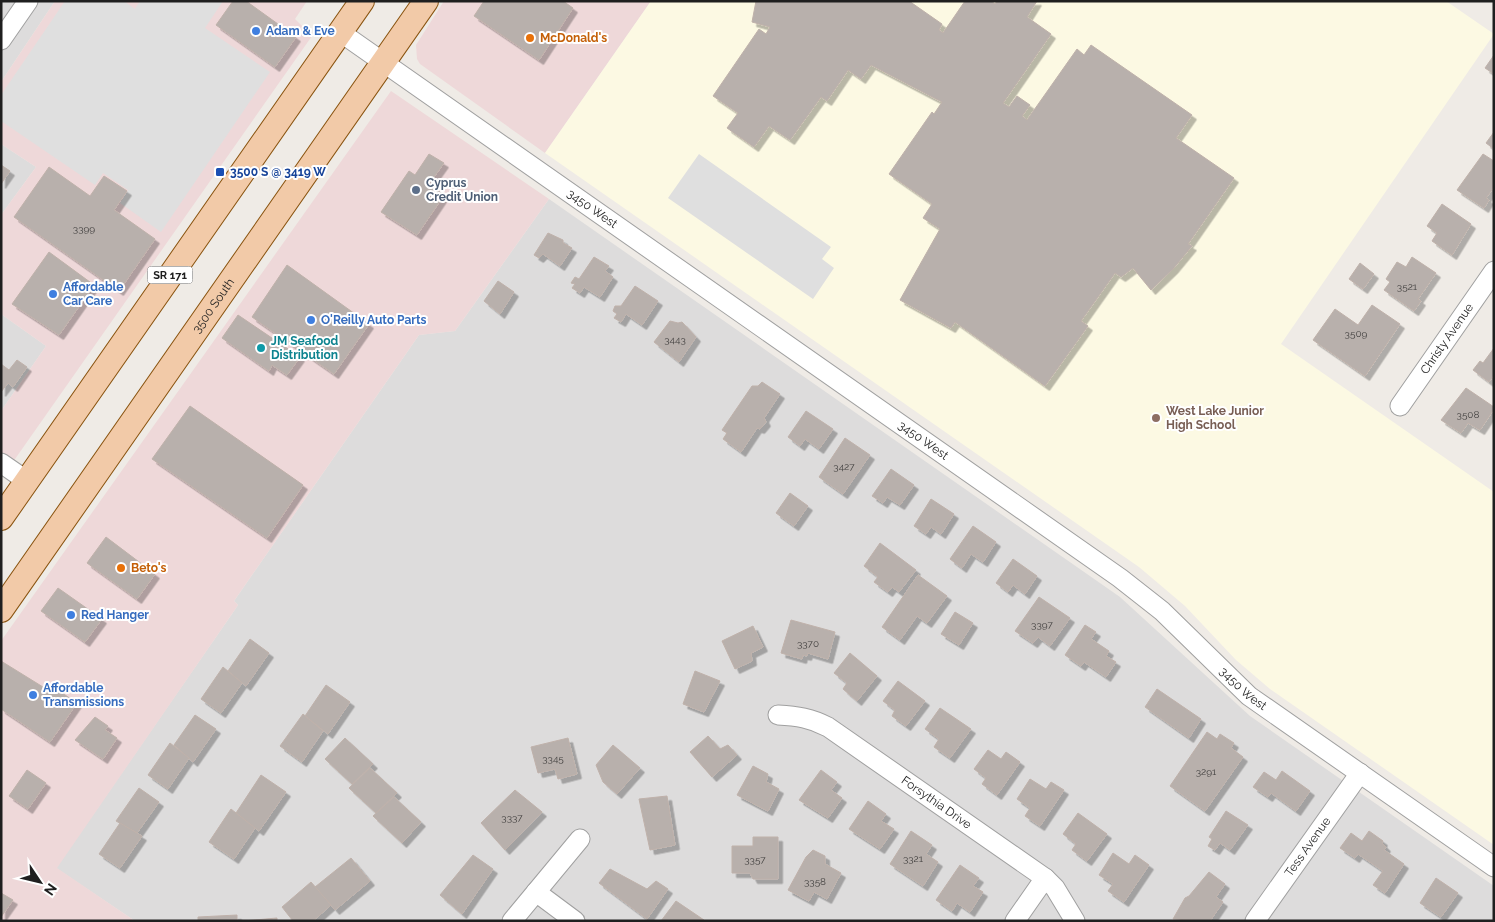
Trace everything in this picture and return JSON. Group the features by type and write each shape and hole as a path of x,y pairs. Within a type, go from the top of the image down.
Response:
{"main road":[{"name":"SR 171","path":"1,518 362,1"},
{"name":"3500 South","path":"1,610 426,1"}],"street":[{"path":"1,40 28,1"},
{"name":"3450 West","path":"340,32 1120,578 1162,611 1249,696 1494,867"},
{"name":"Christy Avenue","path":"1400,406 1494,271"},
{"path":"1,464 26,481"},
{"name":"Forsythia Drive","path":"778,715 799,716 814,720 828,727 1045,878 1055,888 1075,921"},
{"name":"Tess Avenue","path":"1255,921 1360,773"},
{"path":"512,921 580,839"},
{"path":"1015,921 1045,878"},
{"path":"536,892 575,921"}],"shaded area":[{"path":"1,1 55,1 1,82"},
{"path":"55,1 307,1 295,19 312,36 1,479 1,411 46,346 1,314 1,215 36,167 1,144 1,82"},
{"path":"65,1 124,1 135,9 140,1 223,1 205,28 270,72 161,232 120,203 128,190 103,173 95,185 1,121 1,95"},
{"path":"444,1 651,1 545,153 420,64 417,59 416,45"},
{"name":"West Lake Junior High School","path":"651,1 1446,1 1494,34 1281,344 1494,492 1494,845 1270,689 1236,660 1185,606 1139,567 545,153"},
{"path":"391,91 549,199 455,331 419,335 234,601 238,605 57,868 135,921 1,921 1,641"},
{"path":"1,144 36,167 1,215"},
{"path":"699,154 831,247 822,259 834,268 813,299 668,198"},
{"path":"549,199 1120,597 1250,716 1494,886 1494,921 135,921 56,868 238,605 234,601 419,335 455,331"},
{"path":"1,314 46,346 1,411"}],"building":[{"name":"Adam & Eve","path":"233,1 246,1 296,37 275,67 216,25"},
{"name":"McDonald's","path":"484,1 563,1 573,8 539,60 474,16"},
{"path":"756,1 909,1 942,24 939,30 943,33 965,1 991,1 995,4 997,1 1037,1 1027,17 1051,34 1003,103 1009,107 1017,96 1030,105 1022,116 1027,120 1077,49 1084,55 1091,45 1192,115 1176,138 1234,178 1188,244 1192,246 1173,269 1151,290 1133,268 1121,277 1115,273 1081,321 1088,326 1045,386 955,322 951,328 900,300 940,229 923,218 932,204 889,174 932,112 934,114 942,102 871,65 861,79 848,70 827,101 821,97 790,140 769,126 754,147 727,128 738,113 713,96 759,29 766,34 770,27 752,22"},
{"path":"1494,55 1494,74 1485,68"},
{"path":"1494,132 1494,149 1486,143"},
{"name":"Cyprus Credit Union","path":"429,154 444,163 429,184 444,195 417,235 381,212 409,171 415,175"},
{"path":"1483,154 1494,161 1494,187 1486,198 1489,200 1484,208 1457,190"},
{"path":"1,165 10,171 1,184"},
{"path":"49,167 90,196 104,176 127,191 114,210 155,239 119,291 14,217"},
{"path":"1442,204 1471,224 1452,255 1432,241 1437,233 1427,226"},
{"path":"548,233 563,240 563,243 572,248 560,266 543,254 539,258 534,255"},
{"name":"Affordable Car Care","path":"49,252 94,285 59,335 12,304"},
{"path":"594,257 609,266 605,271 613,277 600,297 584,287 580,293 572,288 575,284 571,283 575,277 579,279"},
{"path":"1412,257 1436,273 1418,299 1421,301 1414,311 1384,290 1390,282 1386,279 1397,262 1406,267"},
{"path":"1360,263 1374,274 1363,289 1349,279"},
{"name":"O'Reilly Auto Parts","path":"287,265 369,324 334,374 252,317"},
{"path":"498,281 514,292 500,314 484,301"},
{"path":"635,286 658,301 642,325 626,314 621,322 614,318 617,314 613,311 615,306 621,306"},
{"path":"1372,305 1400,324 1365,376 1313,340 1335,309 1358,325"},
{"name":"JM Seafood Distribution","path":"238,315 300,357 287,375 272,365 269,371 222,338"},
{"path":"670,321 682,322 696,337 679,362 654,342"},
{"path":"1494,348 1494,375 1489,382 1473,370 1480,361 1483,363"},
{"path":"17,360 27,367 13,387 8,383 1,392 1,364 9,370"},
{"path":"762,382 780,394 764,418 766,422 760,429 757,428 741,452 723,439 727,433 722,430 752,386 758,386"},
{"path":"1466,388 1494,407 1494,409 1480,430 1468,423 1461,433 1441,420"},
{"path":"190,406 303,485 267,538 152,459"},
{"path":"806,411 833,429 819,449 805,439 800,446 788,437"},
{"path":"845,438 870,455 843,494 819,477"},
{"path":"891,469 914,485 900,505 887,497 883,503 872,496"},
{"path":"790,493 808,506 794,526 776,513"},
{"path":"931,499 954,514 941,534 931,527 926,534 914,526"},
{"path":"973,526 996,542 983,562 971,554 962,568 950,559"},
{"name":"Beto's","path":"106,537 155,574 137,599 87,563"},
{"path":"880,543 916,570 899,592 892,587 888,592 874,582 878,577 864,566"},
{"path":"1013,559 1037,576 1025,594 1013,585 1008,592 996,583"},
{"path":"918,575 947,596 927,623 917,616 900,640 882,627"},
{"name":"Red Hanger","path":"58,588 102,619 85,642 41,611"},
{"path":"1039,597 1070,618 1050,646 1038,637 1033,643 1015,631"},
{"path":"955,612 973,623 959,645 941,634"},
{"path":"791,620 835,632 828,659 808,653 807,656 803,655 802,659 781,653"},
{"path":"1085,625 1096,632 1091,639 1109,651 1106,656 1116,662 1106,677 1084,662 1081,666 1065,655"},
{"path":"753,626 763,647 751,653 752,661 735,669 722,641"},
{"path":"250,639 269,653 246,686 228,671"},
{"path":"850,653 877,676 857,701 843,689 847,683 834,673"},
{"name":"Affordable Transmissions","path":"1,661 43,687 46,682 77,703 50,742 1,709"},
{"path":"223,667 242,683 221,713 201,699"},
{"path":"695,671 720,681 704,712 683,704"},
{"path":"898,681 925,701 906,726 892,716 895,710 883,701"},
{"path":"326,685 350,702 328,734 305,716"},
{"path":"1157,689 1201,719 1189,738 1145,707"},
{"path":"940,708 971,729 950,758 934,747 939,739 925,729"},
{"path":"303,714 323,731 302,762 280,746"},
{"path":"195,715 216,729 193,762 174,745"},
{"path":"95,717 108,726 105,730 117,738 103,759 75,740"},
{"path":"1207,732 1217,739 1220,734 1234,743 1231,748 1243,757 1205,811 1170,786"},
{"path":"708,736 720,749 728,745 737,755 712,777 690,752"},
{"path":"345,738 373,764 352,784 325,759"},
{"path":"568,738 577,774 558,779 555,769 538,773 531,747"},
{"path":"170,743 189,758 168,789 148,775"},
{"path":"613,745 640,768 617,794 603,782 596,765"},
{"path":"988,750 1001,759 1006,752 1020,762 997,795 982,784 986,778 974,769"},
{"path":"753,766 768,774 766,782 779,789 768,811 737,795"},
{"path":"370,768 397,793 376,813 349,788"},
{"path":"27,770 46,783 28,809 9,796"},
{"path":"821,770 837,782 831,790 842,798 828,818 799,800"},
{"path":"1282,771 1310,791 1296,811 1271,793 1268,797 1253,787 1264,772 1276,780"},
{"path":"261,775 286,792 259,831 236,813"},
{"path":"1030,779 1046,789 1051,782 1064,790 1040,826 1025,816 1030,808 1017,799"},
{"path":"139,788 159,802 137,833 116,821"},
{"path":"515,790 542,812 505,850 481,823"},
{"path":"667,796 675,845 650,850 639,799"},
{"path":"394,797 421,822 402,843 373,816"},
{"path":"868,801 886,814 881,821 894,829 880,849 849,829"},
{"path":"231,809 255,828 234,859 209,842"},
{"path":"1226,811 1248,825 1230,850 1220,843 1215,850 1208,846 1212,839 1209,837"},
{"path":"1078,813 1107,834 1087,861 1072,850 1076,844 1063,834"},
{"path":"120,823 142,836 120,868 99,854"},
{"path":"911,831 932,845 926,854 938,862 923,886 890,864"},
{"path":"1369,831 1383,841 1382,843 1386,847 1384,850 1404,864 1385,893 1373,885 1383,871 1358,854 1355,858 1340,848 1351,833 1362,841"},
{"path":"753,837 778,837 778,879 753,879 750,873 732,873 732,846 753,846"},
{"path":"813,850 825,856 825,864 841,873 827,899 814,892 809,901 788,890 806,857"},
{"path":"1113,853 1129,864 1135,855 1149,865 1124,902 1108,891 1113,884 1099,875"},
{"path":"473,855 493,869 462,914 440,895"},
{"path":"351,858 370,881 335,910 315,887"},
{"path":"960,865 979,878 973,886 983,892 970,912 957,903 952,911 936,900"},
{"path":"610,869 647,889 656,881 668,889 647,919 599,883"},
{"path":"1209,872 1225,884 1216,897 1223,902 1210,921 1173,919 1185,898 1189,896"},
{"path":"1436,878 1458,893 1441,917 1420,903"},
{"path":"311,882 331,905 313,921 293,921 282,907"},
{"path":"1,893 13,900 1,917"},
{"path":"676,901 704,920 661,921"},
{"path":"237,915 237,921 198,921 198,917"},
{"path":"277,918 277,921 243,921"}],"place":[{"name":"Adam & Eve","path":"256,31"},
{"name":"McDonald's","path":"530,38"},
{"name":"3500 S @ 3419 W","path":"220,172"},
{"name":"Cyprus Credit Union","path":"416,190"},
{"name":"Affordable Car Care","path":"53,294"},
{"name":"O'Reilly Auto Parts","path":"311,320"},
{"name":"JM Seafood Distribution","path":"261,348"},
{"name":"West Lake Junior High School","path":"1156,418"},
{"name":"Beto's","path":"121,568"},
{"name":"Red Hanger","path":"71,615"},
{"name":"Affordable Transmissions","path":"33,695"}]}
